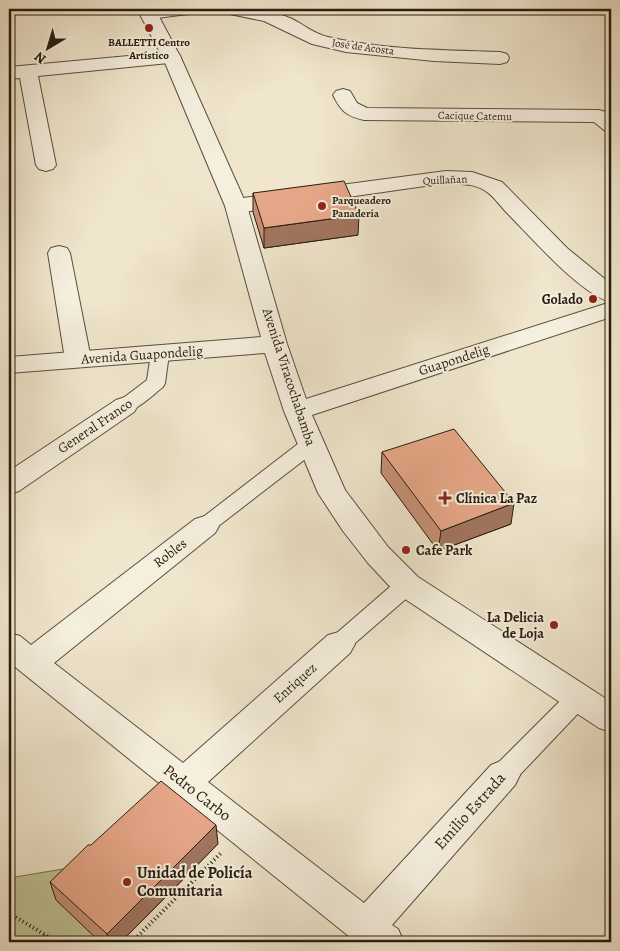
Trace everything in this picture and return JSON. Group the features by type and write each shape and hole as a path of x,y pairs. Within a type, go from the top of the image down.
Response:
{"street":[{"path":"147,12 188,9"},
{"name":"José de Acosta","path":"231,9 264,15 287,16 306,36 324,42 426,56 500,58"},
{"name":"Avenida Viracochabamba","path":"147,12 172,58 236,206 275,344 297,411 332,493 353,524 378,555 407,585 611,718"},
{"path":"46,166 18,72 172,58"},
{"name":"Cacique Catemu","path":"343,96 350,108 364,114 599,116 611,126"},
{"name":"Quillañan","path":"236,206 446,177 472,178 494,187 559,253 590,280 611,295"},
{"path":"59,253 78,359"},
{"name":"Guapondelig","path":"297,411 611,309"},
{"name":"Avenida Guapondelig","path":"9,365 275,344"},
{"name":"General Franco","path":"9,484 156,383 160,354"},
{"name":"Robles","path":"20,654 205,526 310,445"},
{"name":"Enriquez","path":"184,783 338,644 407,585"},
{"name":"Pedro Carbo","path":"20,654 376,935"},
{"name":"Emilio Estrada","path":"376,935 503,775 578,698"}],"path":[{"path":"132,942 225,848"},
{"path":"9,913 57,942"},
{"path":"39,942 46,935"}],"green space":[{"path":"93,864 100,942 9,942 9,878"}],"building":[{"path":"344,181 359,215 264,228 253,193"},
{"name":"Clínica La Paz","path":"454,429 514,503 441,531 382,452"},
{"name":"Unidad de Policía Comunitaria","path":"161,781 216,825 107,934 50,882 88,845 91,845"}],"place":[{"name":"BALLETTI Centro Artístico","path":"149,28"},
{"name":"Parqueadero Panadería","path":"322,206"},
{"name":"Golado","path":"593,299"},
{"name":"Clínica La Paz","path":"445,498"},
{"name":"Cafe Park","path":"406,550"},
{"name":"La Delicia de Loja","path":"554,625"},
{"name":"Unidad de Policía Comunitaria","path":"127,882"}]}
